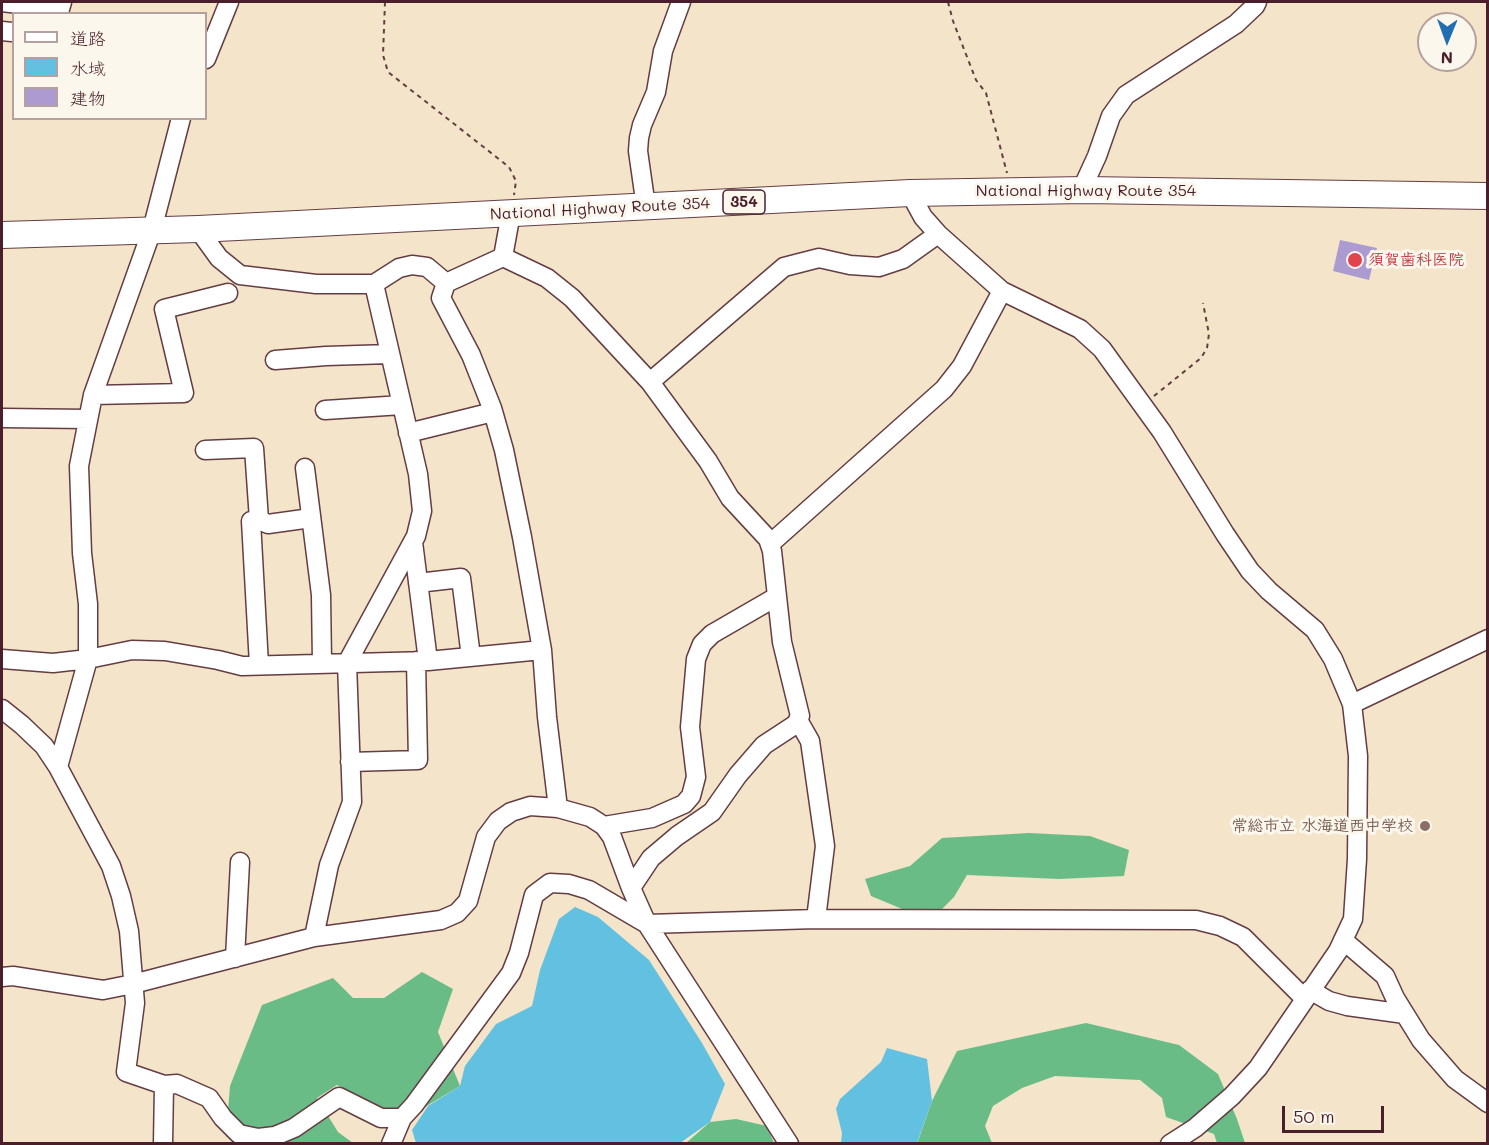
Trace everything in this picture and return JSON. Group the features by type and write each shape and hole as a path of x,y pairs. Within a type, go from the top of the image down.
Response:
{"highway":[{"name":"National Highway Route 354","path":"2,235 198,229 910,193 1012,190 1488,196"}],"street":[{"path":"2,2 62,8"},
{"path":"207,57 229,2"},
{"path":"646,207 638,151 639,138 656,92 663,51 681,2"},
{"path":"1086,190 1086,180 1111,116 1126,95 1236,24 1257,2"},
{"path":"58,767 88,659 88,603 82,553 79,466 93,395 152,231 180,120"},
{"path":"910,193 923,217 938,234 1002,291 1080,330 1102,349 1142,405 1250,571 1269,591 1315,630 1332,659 1353,704 1358,756 1357,859 1353,919 1338,951 1258,1068 1195,1128 1170,1143"},
{"path":"503,257 511,213"},
{"path":"198,229 219,258 240,274 316,284 374,284 399,268 412,265 427,267 446,283"},
{"path":"650,382 784,267 819,258 850,265 879,267 903,258 938,234"},
{"path":"503,257 446,283 441,298 471,355 493,412 504,450 542,650 558,808"},
{"path":"503,257 547,278 572,298 650,382 708,461 730,498 768,539 772,551 782,642 800,716 796,724 764,745 712,812 651,858 631,888"},
{"path":"314,937 329,865 352,802 347,663 413,542 422,511 418,474 374,284"},
{"path":"770,544 944,389 962,366 1002,291"},
{"path":"93,395 184,393 164,309 228,293"},
{"path":"275,360 390,354"},
{"path":"325,410 402,405"},
{"path":"408,433 493,412"},
{"path":"2,418 88,419"},
{"path":"205,450 254,448 259,520"},
{"path":"304,468 321,595 322,663"},
{"path":"259,665 251,521 259,520 267,524 311,519"},
{"path":"350,762 418,760 422,661 418,584 413,542"},
{"path":"418,584 461,578 471,657"},
{"path":"604,826 652,818 684,804 690,796 696,777 690,717 696,659 702,644 712,634 776,597"},
{"path":"1353,704 1488,639"},
{"path":"2,659 53,663 132,650 165,651 242,666 422,661 542,650"},
{"path":"2,709 44,746 58,767 106,856 114,876 129,931 135,1003 126,1072 164,1085 177,1084 209,1098 223,1118 239,1134 258,1138 275,1136 294,1128 339,1097 381,1118 402,1118"},
{"path":"798,720 810,741 825,846 816,919"},
{"path":"2,977 13,976 103,990 314,937 441,920 457,913 468,901 486,837 498,821 511,812 530,806 558,808 590,817 604,826 612,837 647,924 789,1143"},
{"path":"235,958 240,862"},
{"path":"391,1143 402,1118 511,973 519,953 534,895 550,883 569,884 605,898 647,924 816,919 1196,920 1220,926 1243,937 1308,994 1347,1006 1405,1014"},
{"path":"1343,940 1385,976 1421,1040 1455,1079 1488,1103"},
{"path":"163,1143 164,1085"}],"path":[{"path":"385,2 383,55 388,72 509,167 516,181 511,213"},
{"path":"948,2 976,80 986,93 1012,190"},
{"path":"1142,405 1201,358 1207,348 1209,334 1203,303"}],"green space":[{"path":"1029,833 1090,836 1129,850 1124,876 1059,879 967,875 954,897 942,909 907,911 871,896 865,879 910,866 942,838"},
{"path":"422,972 453,989 438,1032 460,1086 420,1110 385,1109 337,1085 317,1098 338,1132 353,1143 234,1143 226,1136 230,1086 262,1005 333,978 353,998 384,998"},
{"path":"1086,1023 1179,1045 1218,1074 1245,1143 1217,1143 1214,1134 1166,1117 1162,1098 1140,1080 1055,1076 1022,1088 993,1106 985,1126 992,1143 917,1144 932,1101 957,1051"},
{"path":"736,1119 767,1126 774,1143 685,1144 710,1122"}],"water":[{"path":"575,907 598,917 649,960 702,1043 725,1084 710,1122 680,1143 416,1143 412,1130 428,1106 460,1086 465,1066 496,1024 532,1006 540,970 559,919"},
{"path":"887,1048 927,1059 932,1101 917,1143 841,1143 842,1133 836,1109 840,1099 881,1062"}],"building":[{"name":"須賀歯科医院","path":"1340,240 1377,248 1369,280 1333,271"}],"place":[{"name":"須賀歯科医院","path":"1355,260"},
{"name":"常総市立 水海道西中学校","path":"1425,826"}]}
